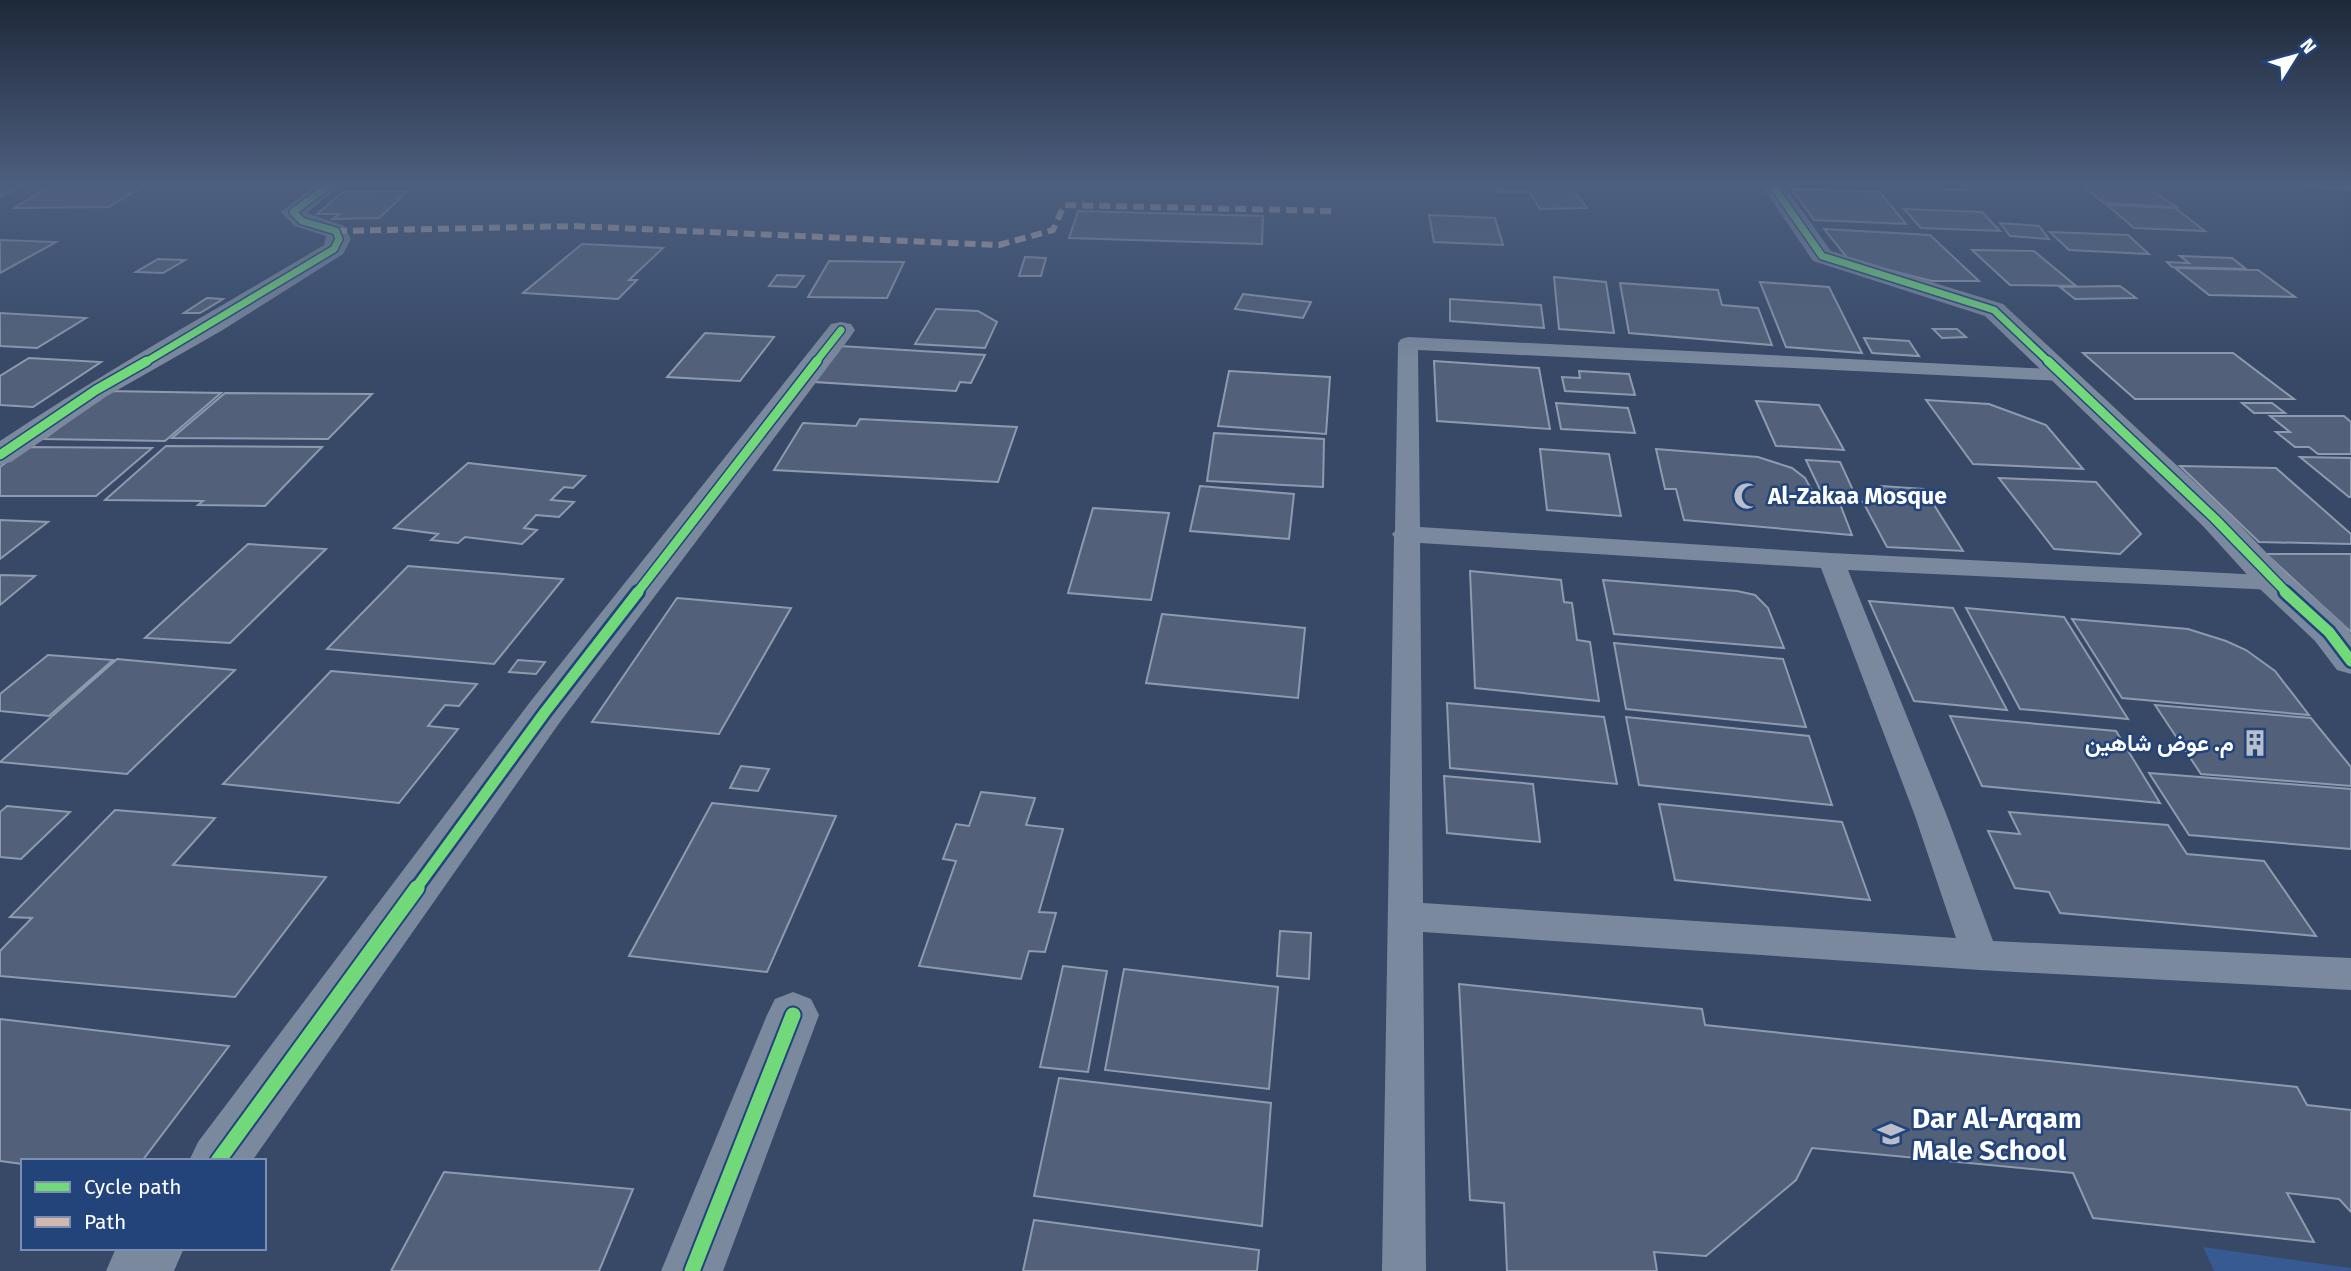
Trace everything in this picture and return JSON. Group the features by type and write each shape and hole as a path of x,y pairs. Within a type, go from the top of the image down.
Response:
{"street":[{"path":"0,455 96,390 211,325 334,249 338,242"},
{"path":"1812,242 1822,256 1994,310 2215,519 2274,582 2329,632 2351,661"},
{"path":"219,1159 545,712 841,330"},
{"path":"692,1271 793,1015"},
{"path":"137,1271 153,1250"}],"lane":[{"path":"1404,1271 1405,534 1408,343 2062,375"},
{"path":"1405,534 1831,561 2274,582"},
{"path":"1831,561 1931,816 1980,955"},
{"path":"1405,916 1980,955 2351,974"}],"shaded area":[{"path":"2203,1247 2351,1268 2351,1271 2214,1271"}],"building":[{"path":"0,242 55,242 0,273"},
{"path":"1208,242 1262,242 1262,244"},
{"path":"1441,242 1502,242 1503,245"},
{"path":"1835,242 1938,242 1979,281 1932,281 1849,260"},
{"path":"2061,242 2136,242 2149,254 2069,250"},
{"path":"582,244 663,248 629,280 637,280 618,299 523,293"},
{"path":"1972,250 2034,251 2076,286 2010,285"},
{"path":"2180,256 2232,258 2246,269 2172,267 2167,262 2189,263"},
{"path":"1025,257 1046,258 1041,276 1019,276"},
{"path":"158,259 185,260 163,273 136,272"},
{"path":"829,261 904,262 887,298 808,297"},
{"path":"2175,268 2258,270 2295,297 2209,295"},
{"path":"777,275 804,276 796,287 769,286"},
{"path":"1554,277 1606,282 1614,333 1559,329"},
{"path":"1760,282 1829,287 1862,353 1786,347"},
{"path":"1620,283 1718,290 1722,305 1758,308 1772,345 1629,333"},
{"path":"2120,286 2136,298 2075,299 2060,287"},
{"path":"1243,294 1311,302 1303,318 1235,309"},
{"path":"207,298 223,299 200,313 184,313"},
{"path":"1450,299 1541,305 1544,328 1450,321"},
{"path":"936,309 978,311 997,322 985,348 915,344"},
{"path":"0,313 86,318 37,348 0,346"},
{"path":"1933,329 1957,329 1966,337 1942,338"},
{"path":"705,333 774,337 740,381 667,377"},
{"path":"1864,338 1909,341 1919,356 1872,353"},
{"path":"840,346 985,355 971,383 960,382 956,391 815,382"},
{"path":"2083,353 2233,353 2294,399 2135,399"},
{"path":"29,358 101,362 33,407 0,405 0,376"},
{"path":"1434,361 1539,368 1550,429 1437,421"},
{"path":"1229,371 1330,377 1326,434 1218,426"},
{"path":"1579,371 1629,374 1635,395 1565,391 1562,377 1580,378"},
{"path":"107,391 221,393 165,441 44,439"},
{"path":"225,393 372,394 328,439 172,438"},
{"path":"1926,400 1989,404 2046,425 2083,469 1973,464"},
{"path":"1756,401 1819,405 1844,450 1776,446"},
{"path":"1556,403 1628,408 1635,433 1561,429"},
{"path":"2242,403 2272,403 2285,413 2254,413"},
{"path":"2270,416 2344,416 2351,422 2351,454 2318,454 2309,447 2295,447 2276,432 2290,432"},
{"path":"860,419 1017,427 998,482 774,470 803,423 856,426"},
{"path":"1214,433 1324,439 1323,487 1207,481"},
{"path":"166,446 322,447 265,506 198,505 203,501 105,500"},
{"path":"27,447 152,448 96,496 0,496 0,467"},
{"path":"1540,449 1609,454 1621,516 1547,510"},
{"name":"Al-Zakaa Mosque","path":"1656,449 1758,457 1792,468 1805,478 1818,502 1840,504 1852,535 1684,520 1676,489 1665,489"},
{"path":"2300,457 2351,458 2351,497 2349,497"},
{"path":"1806,460 1840,462 1858,501 1824,498"},
{"path":"468,463 585,476 573,488 564,487 551,500 574,502 559,517 536,515 524,528 537,530 522,544 465,537 458,543 431,540 438,534 394,528"},
{"path":"2180,466 2276,468 2351,534 2351,544 2259,542"},
{"path":"1999,478 2096,482 2141,534 2120,554 2054,549"},
{"path":"1200,486 1294,494 1289,539 1190,531"},
{"path":"1881,486 1924,489 1963,551 1887,547 1863,502 1891,504"},
{"path":"1093,508 1169,513 1151,600 1068,593"},
{"path":"0,520 48,522 0,559"},
{"path":"248,544 326,549 230,643 145,638"},
{"path":"2266,554 2351,554 2351,632"},
{"path":"408,566 563,579 494,664 327,649"},
{"path":"1470,571 1561,580 1564,602 1572,603 1577,640 1590,642 1599,701 1475,688"},
{"path":"0,575 35,576 0,605"},
{"path":"1603,580 1737,591 1755,595 1768,608 1784,648 1614,634"},
{"path":"677,598 791,608 719,734 592,722"},
{"path":"1869,601 1953,608 2007,710 1914,701"},
{"path":"1966,608 2064,617 2128,719 2020,709"},
{"path":"1162,614 1305,628 1298,698 1146,683"},
{"path":"2072,619 2188,629 2226,641 2246,650 2275,671 2309,715 2122,698"},
{"path":"1614,643 1783,659 1806,727 1626,709"},
{"path":"48,655 113,660 49,716 0,711 0,694"},
{"path":"117,659 235,670 127,774 0,762"},
{"path":"518,660 545,662 536,674 509,672"},
{"path":"331,671 477,684 459,706 445,705 428,726 458,729 399,803 223,784"},
{"path":"1447,703 1604,717 1617,784 1450,768"},
{"name":"م. عوض شاهين","path":"2155,705 2311,718 2351,767 2351,786 2201,774"},
{"path":"1950,716 2116,731 2160,803 1982,786"},
{"path":"1626,717 1809,736 1832,805 1639,785"},
{"path":"741,766 769,769 758,791 730,788"},
{"path":"2149,773 2351,789 2351,849 2189,835"},
{"path":"1444,776 1533,784 1540,842 1447,833"},
{"path":"981,792 1035,798 1026,825 1063,829 1039,912 1056,913 1045,952 1029,951 1021,979 919,966 956,861 943,859 956,824 969,826"},
{"path":"712,803 836,816 767,972 629,956"},
{"path":"1659,804 1842,822 1870,900 1675,880"},
{"path":"7,806 70,812 21,859 0,857 0,812"},
{"path":"115,810 215,818 173,865 326,877 235,997 0,976 0,951 32,918 10,917"},
{"path":"2009,812 2168,825 2187,854 2264,861 2316,936 2060,913 2049,892 2015,888 1988,831 2020,834"},
{"path":"1280,931 1311,933 1309,979 1277,976"},
{"path":"1063,966 1107,971 1088,1072 1040,1067"},
{"path":"1124,969 1278,987 1269,1089 1105,1070"},
{"name":"Dar Al-Arqam Male School","path":"1459,984 1702,1009 1705,1025 2297,1087 2307,1105 2351,1110 2351,1212 2339,1199 2287,1193 2314,1242 2093,1218 2073,1173 1812,1148 1796,1180 1706,1256 1654,1252 1657,1271 1507,1271 1504,1203 1470,1200"},
{"path":"0,1019 229,1046 144,1159 21,1159 21,1164 0,1161"},
{"path":"1059,1078 1271,1103 1262,1226 1034,1196"},
{"path":"444,1172 633,1189 599,1271 391,1271"},
{"path":"1034,1220 1259,1250 1257,1271 1023,1271"}],"marked path":[{"path":"921,242 999,245 1009,242"}],"cycle path":[{"path":"0,455 96,390 211,325 334,249 337,242"},
{"path":"1812,242 1822,256 1994,310 2215,519 2274,582 2329,632 2351,661"},
{"path":"219,1159 545,712 841,330"},
{"path":"692,1271 793,1015"}],"place":[{"name":"Al-Zakaa Mosque","path":"1747,496"},
{"name":"م. عوض شاهين","path":"2255,743"},
{"name":"Dar Al-Arqam Male School","path":"1891,1134"}]}
